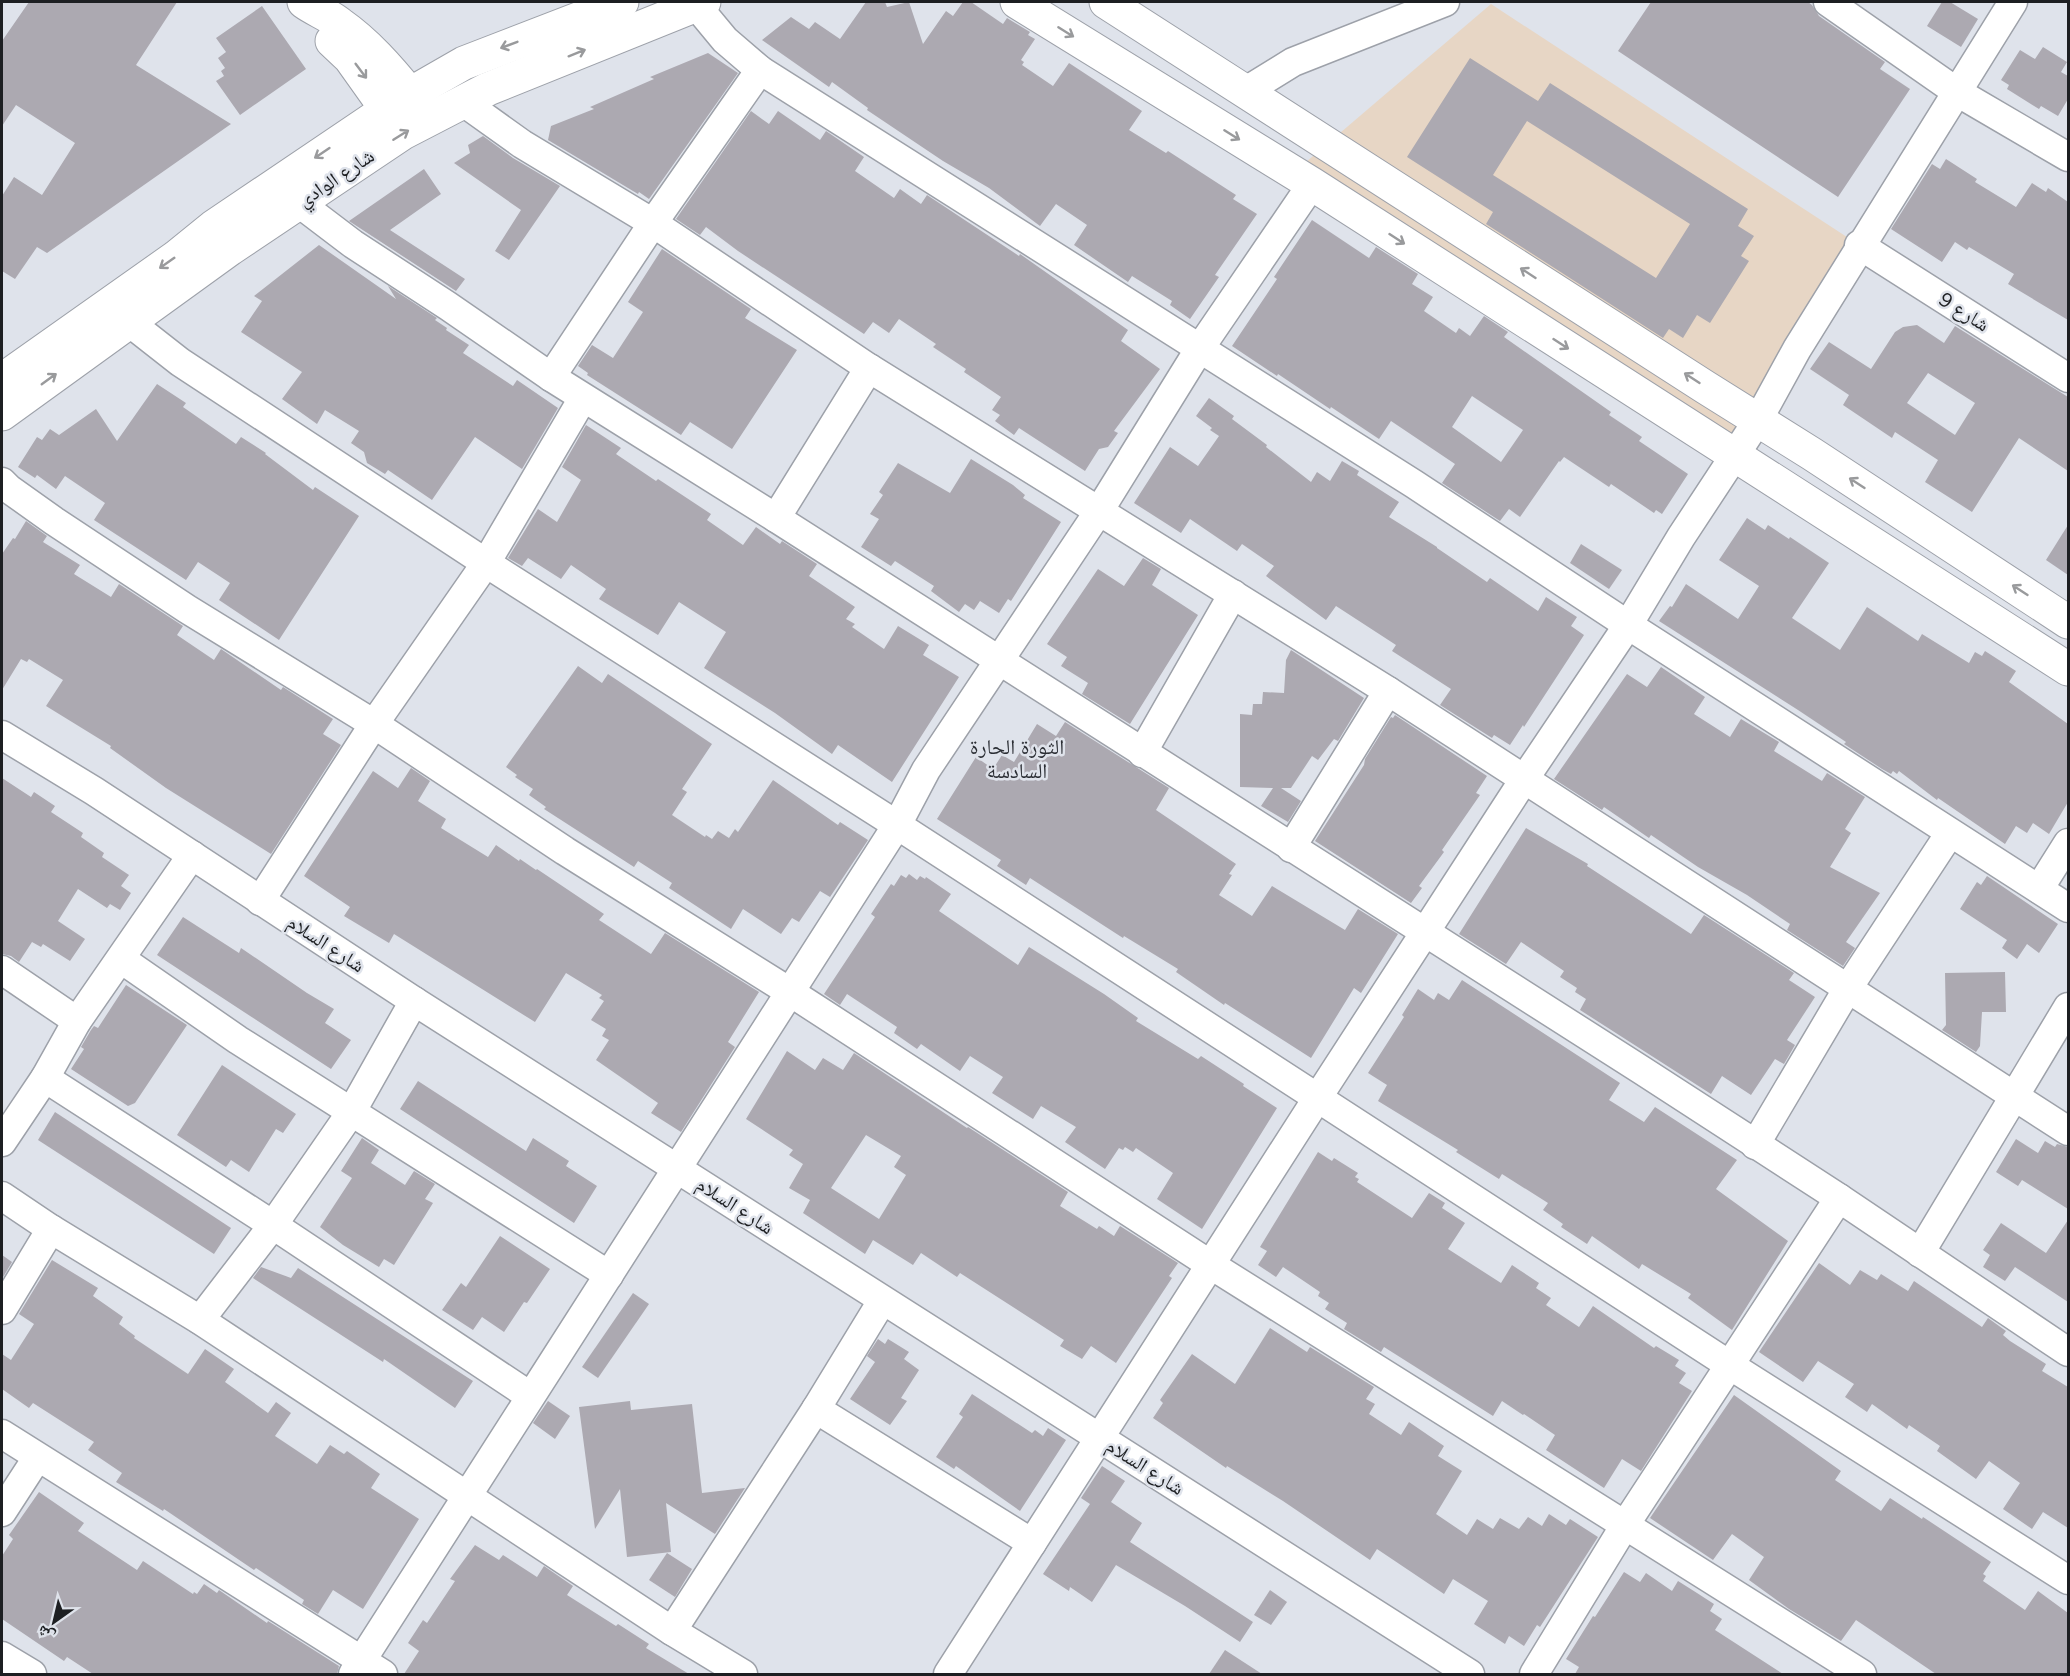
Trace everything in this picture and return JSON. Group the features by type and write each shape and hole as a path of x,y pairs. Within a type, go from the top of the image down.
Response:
{"street":[{"name":"شارع الوادي","path":"2,380 176,257 213,227 399,102 464,63 622,2"},
{"path":"1017,2 1312,184 2068,669"},
{"path":"1106,2 1758,420 2068,622"},
{"path":"1246,91 1293,62 1445,2"},
{"path":"1828,2 1957,92 2068,157"},
{"path":"948,1674 1318,1097 1525,778 1628,625 1734,454 1758,420 1797,349 1859,246 2013,2"},
{"name":"شارع الوادي","path":"2,414 222,254 403,133 462,101 700,3"},
{"path":"700,3 724,40 760,70 1423,490 2068,909"},
{"path":"318,4 324,33 399,102"},
{"path":"550,377 760,70"},
{"path":"462,101 530,149 653,224 870,368 1525,778 2068,1131"},
{"path":"2,1434 366,1670 466,1496 897,825 926,770 1099,511 1200,348 1312,184"},
{"path":"299,203 353,244 550,377 776,518 1644,1071 1839,1198 2068,1352"},
{"name":"شارع 9","path":"1859,246 2068,378"},
{"path":"129,322 199,375 486,563 897,825 1731,1366 2068,1580"},
{"path":"776,518 870,368"},
{"path":"260,901 374,724 486,563 583,398"},
{"path":"2,482 54,520 187,609 374,724 565,851 790,992 1211,1265 1862,1674"},
{"path":"1142,753 1233,594"},
{"path":"1291,848 1388,691"},
{"name":"شارع السلام","path":"5,741 94,791 414,1001 1470,1674"},
{"path":"1755,1145 1848,988 1950,833"},
{"path":"2039,889 2068,843"},
{"path":"2,1142 45,1078 77,1021 192,855"},
{"path":"121,959 238,1040 609,1275"},
{"path":"2,970 77,1021"},
{"path":"200,1320 273,1225 352,1111 414,1001"},
{"path":"1920,1253 2068,1007"},
{"path":"45,1078 273,1225 530,1396"},
{"path":"2,1196 51,1229 200,1320 672,1631 742,1674"},
{"path":"1534,1674 1625,1525 1839,1198"},
{"path":"2,1310 51,1229"},
{"path":"672,1631 816,1409 882,1301"},
{"path":"816,1409 1032,1543"},
{"path":"2,1512 37,1458"},
{"path":"2,1656 32,1674"}],"shaded area":[{"path":"1491,4 1853,241 1730,436 1299,168"}],"building":[{"path":"29,2 177,2 136,65 231,124 47,253 37,247 15,279 2,271 2,196 14,177 42,195 75,143 16,105 2,126 2,41"},
{"path":"866,2 885,2 887,7 909,2 923,44 946,11 953,16 963,2 971,2 1003,24 1007,18 1030,32 1028,35 1035,39 1021,60 1024,62 1022,65 1053,86 1069,63 1142,111 1129,130 1166,153 1168,151 1236,195 1233,199 1257,214 1215,275 1219,277 1190,319 1170,305 1172,301 1132,276 1128,282 1074,245 1087,225 1056,204 1040,226 989,188 943,161 867,110 868,108 832,82 829,87 762,40 791,17 809,29 815,22 840,39"},
{"path":"1651,2 1808,2 1819,16 1885,62 1880,69 1910,89 1838,197 1618,51"},
{"path":"1942,2 1950,2 1978,19 1961,47 1927,26"},
{"path":"262,6 306,69 240,115 216,81 224,76 221,71 225,68 218,58 226,52 216,38"},
{"path":"2043,47 2067,62 2061,72 2068,76 2068,99 2058,116 2041,106 2039,109 2007,89 2009,85 2001,80 2020,50 2035,59"},
{"path":"708,53 738,73 649,199 548,140 551,126 594,109 590,107 654,79 650,77"},
{"path":"1470,58 1538,101 1550,83 1748,209 1738,226 1754,236 1741,256 1749,261 1710,323 1697,315 1683,338 1669,329 1663,338 1486,224 1493,212 1407,157","holes":["1527,121 1690,224 1656,278 1493,175"]},
{"path":"751,111 769,124 778,111 820,140 826,131 864,157 855,171 894,198 900,189 921,204 927,195 1019,256 1020,254 1128,330 1121,341 1160,369 1114,431 1118,433 1108,447 1099,449 1085,471 1019,428 1014,435 995,421 1000,415 992,410 1001,397 964,372 966,369 933,347 936,344 899,319 889,333 873,322 864,334 738,251 706,227 700,235 676,219"},
{"path":"483,136 513,158 560,186 509,260 495,251 521,210 454,163 470,153 468,145"},
{"path":"1946,159 1977,179 1975,182 2016,207 2032,183 2046,192 2048,188 2068,202 2068,320 2008,284 2014,274 1969,247 1967,250 1955,242 1942,262 1891,229 1932,164 1940,169"},
{"path":"424,169 441,194 390,230 465,279 456,291 349,221"},
{"path":"1312,220 1369,258 1376,247 1418,274 1412,284 1433,297 1424,311 1456,333 1459,328 1470,336 1484,316 1508,332 1504,337 1611,412 1609,415 1642,437 1639,441 1688,474 1662,514 1656,510 1654,513 1611,484 1609,487 1564,457 1520,517 1509,509 1500,521 1442,483 1455,464 1391,421 1379,439 1232,346 1277,279 1274,277","holes":["1472,396 1523,430 1501,462 1452,427"]},
{"path":"319,245 396,299 388,286 437,318 435,320 447,328 446,330 469,345 463,353 513,386 517,380 558,408 522,469 475,437 432,500 388,470 385,474 367,463 364,452 351,443 359,431 325,410 317,424 282,399 302,372 241,332 262,301 254,296"},
{"path":"662,249 751,309 745,318 797,350 732,449 690,422 681,435 587,375 588,373 578,366 592,345 613,358 643,312 628,302"},
{"path":"1917,325 1944,343 1955,326 2068,397 2068,471 2019,438 1972,512 1925,482 1938,460 1895,432 1892,438 1843,405 1849,395 1810,369 1829,342 1871,369 1895,332 1903,327","holes":["1928,373 1975,403 1955,435 1907,403"]},
{"path":"157,384 186,403 183,407 236,444 241,437 266,453 313,490 315,487 359,516 279,640 219,600 230,583 198,562 186,580 94,520 105,503 65,476 56,489 37,475 35,478 18,467 37,437 42,440 50,429 59,435 96,409 117,441"},
{"path":"1209,398 1234,416 1232,419 1311,482 1317,472 1330,481 1342,461 1359,471 1357,475 1399,502 1389,517 1487,582 1490,578 1538,611 1546,597 1577,617 1571,626 1584,635 1510,745 1494,735 1492,738 1440,705 1451,689 1392,651 1396,645 1336,606 1326,620 1266,576 1274,566 1242,544 1237,551 1190,519 1181,533 1134,503 1170,447 1198,466 1219,436 1196,416"},
{"path":"586,425 621,448 616,454 711,514 707,520 743,545 756,527 780,544 782,541 817,564 809,576 855,607 846,619 855,624 852,627 884,649 898,626 929,645 923,655 959,677 892,782 838,745 832,754 775,713 704,668 726,632 679,602 658,635 599,599 606,589 571,565 561,579 528,558 522,566 508,558 538,509 557,522 581,480 562,467"},
{"path":"971,459 1013,485 1025,495 1023,498 1061,522 1011,601 1008,599 999,613 980,601 974,610 965,604 959,612 931,591 934,586 895,561 891,566 861,547 879,519 870,514 883,495 879,492 898,463 950,493"},
{"path":"1747,518 1765,530 1768,525 1789,539 1790,537 1829,563 1792,618 1840,650 1867,607 1918,641 1922,634 1969,663 1975,652 1982,656 1985,651 2016,671 2009,682 2068,724 2068,802 2049,834 2033,823 2027,833 2016,826 2005,844 1938,798 1937,800 1899,771 1897,774 1893,771 1891,774 1882,769 1798,710 1659,621 1670,606 1672,607 1686,584 1738,619 1759,586 1719,560"},
{"path":"26,521 47,536 43,542 80,565 74,574 111,597 119,584 183,626 177,635 214,660 221,649 281,690 283,687 333,719 323,734 341,745 271,854 166,788 110,748 111,746 46,706 63,680 29,659 27,662 21,659 2,690 2,554"},
{"path":"2068,525 2068,575 2046,560"},
{"path":"1581,544 1622,570 1609,589 1570,563"},
{"path":"1143,558 1161,569 1152,585 1198,615 1130,724 1082,694 1088,683 1061,666 1067,657 1047,644 1098,569 1124,586"},
{"path":"1291,650 1364,698 1338,741 1334,739 1318,760 1312,756 1291,788 1281,788 1301,801 1288,822 1261,806 1273,788 1240,787 1240,714 1252,715 1253,704 1262,704 1263,692 1284,693 1286,660"},
{"path":"578,666 602,683 608,674 712,744 682,789 687,792 672,815 705,837 706,835 712,839 718,831 729,838 735,829 738,832 773,780 838,825 840,822 868,840 830,897 820,891 799,922 792,918 781,934 743,909 731,929 669,888 672,883 638,861 634,867 544,809 546,807 529,795 533,789 515,777 517,775 506,767"},
{"path":"1661,667 1705,697 1694,714 1730,737 1741,719 1779,742 1774,751 1822,781 1827,773 1865,797 1845,829 1851,833 1830,867 1880,893 1846,942 1855,948 1843,966 1787,930 1790,924 1747,895 1698,867 1651,835 1649,838 1604,807 1602,810 1554,779 1627,674 1647,687"},
{"path":"1395,715 1487,776 1476,793 1480,795 1442,850 1444,852 1419,886 1422,888 1411,903 1315,841 1364,765 1365,759 1391,717"},
{"path":"1065,722 1169,788 1156,810 1236,864 1219,895 1252,916 1272,886 1345,930 1358,909 1398,934 1361,993 1354,988 1311,1058 1225,1003 1224,1005 1176,972 1178,969 1124,936 1123,938 1030,878 1026,885 997,866 1001,860 937,819 976,757 993,769 1002,755 1014,762 1037,724 1056,736"},
{"path":"411,768 430,781 418,801 446,819 441,828 488,857 496,845 519,861 520,859 537,869 604,914 599,920 651,954 665,933 759,992 728,1042 735,1047 681,1132 651,1113 658,1103 596,1060 609,1040 602,1036 606,1029 591,1020 604,1001 599,998 602,995 566,973 535,1022 394,934 389,943 344,916 350,907 304,876 373,771 398,788"},
{"path":"2,778 31,797 34,792 55,806 51,812 83,833 81,837 104,853 102,857 129,875 121,886 131,893 120,910 110,904 107,908 78,889 58,921 85,939 70,961 43,944 41,947 32,942 19,962 11,956 2,954"},
{"path":"1526,828 1588,864 1587,866 1691,934 1704,915 1794,973 1789,980 1815,997 1787,1040 1795,1045 1784,1064 1775,1059 1751,1095 1722,1076 1711,1094 1580,1010 1586,999 1575,992 1577,988 1560,977 1564,971 1521,942 1506,964 1459,934"},
{"path":"909,874 917,880 920,876 925,879 926,877 951,894 939,911 1018,965 1029,947 1104,994 1138,1018 1136,1021 1198,1059 1201,1056 1277,1108 1202,1229 1157,1199 1173,1173 1136,1148 1133,1152 1125,1147 1123,1150 1119,1148 1105,1169 1065,1142 1076,1127 1041,1106 1033,1119 992,1093 1003,1077 970,1056 960,1071 921,1044 917,1049 894,1033 897,1027 847,994 840,1005 824,994 875,917 871,914 891,884 894,886 901,875 906,878"},
{"path":"1987,876 2058,924 2039,953 2027,944 2017,959 2002,948 2007,940 1960,909 1977,882 1981,885"},
{"path":"183,917 239,953 241,948 334,1009 325,1023 351,1040 331,1069 157,955"},
{"path":"2005,972 2006,1012 1982,1012 1980,1046 1976,1052 1942,1030 1946,1025 1945,973"},
{"path":"1462,980 1620,1083 1609,1100 1644,1122 1655,1107 1737,1160 1716,1189 1788,1241 1732,1330 1688,1298 1691,1294 1642,1264 1639,1269 1592,1236 1587,1244 1561,1227 1563,1224 1543,1210 1548,1203 1502,1174 1499,1179 1456,1152 1458,1150 1378,1101 1387,1085 1368,1073 1404,1017 1402,1015 1418,989 1434,1000 1438,993 1449,1000"},
{"path":"126,985 187,1025 135,1103 128,1106 71,1069 84,1049 81,1047 91,1030 94,1026 98,1028"},
{"path":"787,1051 815,1070 823,1058 843,1070 854,1053 1068,1192 1060,1206 1097,1229 1099,1226 1114,1236 1120,1226 1178,1263 1169,1276 1172,1278 1116,1363 1091,1346 1082,1359 1060,1346 1064,1340 960,1273 957,1277 921,1253 913,1265 873,1240 865,1254 803,1213 810,1200 789,1188 803,1164 789,1155 793,1150 746,1119","holes":["866,1135 901,1156 894,1167 906,1175 879,1219 831,1188"]},
{"path":"222,1065 296,1114 283,1133 276,1129 249,1172 231,1160 226,1167 177,1135"},
{"path":"418,1081 526,1151 533,1138 569,1161 566,1166 597,1186 574,1223 400,1109"},
{"path":"55,1112 231,1228 214,1254 38,1140"},
{"path":"362,1138 379,1150 371,1163 405,1185 414,1171 435,1184 425,1199 433,1203 394,1265 384,1259 379,1267 343,1245 320,1227 352,1178 341,1171"},
{"path":"2016,1139 2038,1153 2045,1141 2055,1147 2057,1144 2068,1147 2068,1209 2022,1180 2018,1186 1996,1172"},
{"path":"1318,1152 1332,1161 1334,1158 1358,1173 1355,1177 1359,1179 1357,1182 1412,1218 1429,1193 1445,1203 1442,1208 1465,1223 1448,1249 1501,1283 1512,1265 1539,1283 1536,1288 1551,1298 1546,1305 1579,1327 1593,1306 1654,1348 1656,1346 1679,1360 1675,1366 1686,1373 1679,1383 1692,1391 1641,1471 1622,1459 1604,1488 1546,1450 1555,1435 1524,1414 1502,1401 1493,1416 1384,1347 1381,1352 1344,1329 1347,1323 1325,1309 1329,1303 1318,1296 1320,1292 1283,1267 1276,1277 1258,1265 1267,1251 1260,1247"},
{"path":"2068,1220 2068,1302 2015,1267 2005,1281 1983,1267 1990,1255 1983,1250 2001,1223 2046,1253"},
{"path":"500,1236 550,1269 504,1332 482,1317 473,1330 442,1310 461,1283 466,1287"},
{"path":"2,1255 12,1262 2,1279"},
{"path":"52,1260 98,1288 93,1296 123,1317 119,1324 135,1336 134,1338 188,1374 205,1349 234,1369 225,1382 268,1413 276,1402 291,1413 275,1436 317,1464 330,1445 344,1454 347,1451 380,1474 371,1488 419,1519 363,1609 333,1590 318,1614 302,1604 304,1600 256,1568 254,1570 164,1509 163,1511 116,1482 122,1473 88,1450 94,1442 33,1403 29,1408 2,1389 2,1354 11,1360 34,1324 19,1314"},
{"path":"1819,1263 1850,1285 1860,1270 1877,1280 1881,1274 1908,1291 1914,1281 1982,1327 1988,1318 2006,1331 2003,1335 2010,1341 2046,1364 2042,1371 2068,1387 2068,1528 2043,1512 2032,1529 2003,1509 2020,1483 1989,1461 1976,1479 1937,1451 1940,1446 1909,1425 1907,1429 1872,1404 1867,1412 1845,1397 1854,1384 1818,1361 1803,1382 1759,1352"},
{"path":"261,1267 291,1278 298,1268 473,1381 455,1408 384,1359 383,1362 253,1278"},
{"path":"633,1293 649,1304 598,1378 582,1367"},
{"path":"1270,1328 1307,1352 1310,1347 1374,1387 1366,1399 1375,1404 1369,1414 1401,1435 1409,1422 1444,1446 1438,1456 1462,1471 1436,1514 1467,1535 1477,1519 1493,1529 1500,1518 1519,1529 1528,1517 1542,1526 1549,1514 1566,1525 1570,1519 1598,1537 1540,1627 1537,1625 1524,1646 1509,1636 1505,1644 1474,1624 1488,1601 1453,1579 1444,1594 1377,1549 1370,1560 1283,1501 1227,1466 1226,1468 1153,1418 1163,1403 1160,1400 1192,1354 1235,1384"},
{"path":"878,1339 885,1344 888,1339 909,1352 904,1359 919,1370 901,1398 907,1401 890,1425 850,1399 875,1362 867,1356"},
{"path":"972,1394 1032,1433 1035,1430 1043,1436 1048,1428 1066,1440 1020,1511 956,1466 954,1469 936,1457 963,1417 959,1414"},
{"path":"1734,1395 1841,1471 1835,1480 1881,1511 1890,1498 1991,1562 1983,1574 1986,1576 1983,1581 2025,1610 2038,1591 2068,1613 2068,1674 1936,1674 1856,1620 1841,1641 1789,1609 1749,1580 1764,1557 1732,1534 1713,1560 1650,1518"},
{"path":"548,1401 570,1416 555,1439 533,1423"},
{"path":"630,1401 631,1410 692,1404 702,1493 745,1488 715,1534 666,1503 671,1552 627,1557 620,1489 595,1529 579,1407"},
{"path":"1102,1466 1125,1481 1111,1502 1142,1523 1130,1542 1253,1622 1240,1642 1116,1565 1092,1602 1070,1587 1069,1591 1043,1574 1090,1504 1081,1498"},
{"path":"39,1492 84,1523 78,1531 137,1570 143,1561 193,1594 194,1592 197,1594 204,1584 217,1593 219,1590 267,1623 268,1621 339,1666 337,1674 93,1674 67,1657 64,1661 2,1619 2,1556 13,1539 9,1535"},
{"path":"475,1545 499,1560 503,1555 537,1577 544,1566 573,1586 567,1595 649,1644 646,1648 689,1674 404,1674 419,1651 408,1643 423,1620 427,1623 455,1581 450,1579"},
{"path":"667,1553 692,1569 675,1597 649,1580"},
{"path":"1624,1572 1640,1582 1646,1573 1672,1591 1678,1581 1697,1593 1714,1604 1710,1611 1722,1619 1715,1630 1783,1674 1575,1674 1579,1667 1566,1659"},
{"path":"1270,1590 1287,1602 1271,1625 1254,1615"},
{"path":"1225,1650 1262,1674 1209,1674"}],"district":[{"name":"الثورة الحارة السادسة","path":"1017,759"}]}
